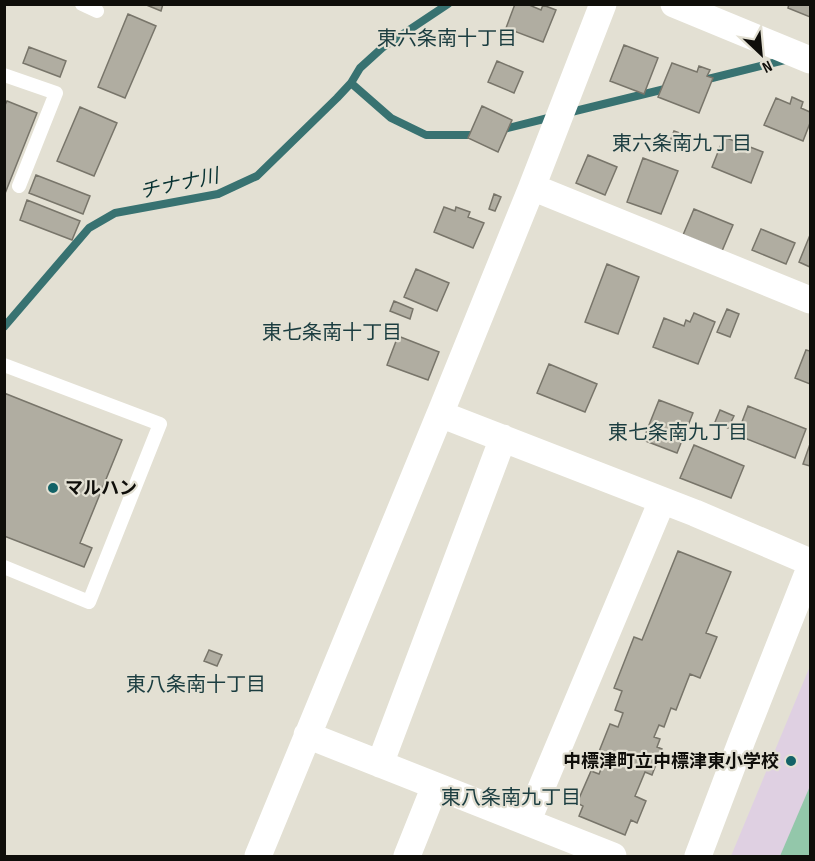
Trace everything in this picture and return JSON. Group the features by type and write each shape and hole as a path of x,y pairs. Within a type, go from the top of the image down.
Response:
{"street":[{"path":"258,856 532,187 603,4"},
{"path":"674,4 810,60"},
{"path":"532,187 810,300"},
{"path":"440,414 810,562"},
{"path":"380,764 504,438"},
{"path":"527,822 662,501"},
{"path":"698,856 810,568"},
{"path":"307,735 527,822 553,845 613,856"},
{"path":"407,856 435,786"}],"lane":[{"path":"82,4 97,11"},
{"path":"4,75 56,93 19,186"},
{"path":"4,365 160,424 89,602 4,567"}],"shaded area":[{"name":"中標津町立中標津東小学校","path":"810,666 810,856 731,856"}],"green space":[{"path":"810,786 810,856 780,856"}],"building":[{"path":"144,4 163,4 161,11"},
{"path":"515,4 527,4 541,10 543,5 556,10 543,42 506,28"},
{"path":"789,4 810,4 810,17 788,8"},
{"path":"128,14 156,26 125,98 98,87"},
{"path":"624,45 658,58 644,94 610,81"},
{"path":"29,47 66,61 60,77 23,63"},
{"path":"497,61 523,72 514,93 488,82"},
{"path":"672,63 697,72 699,66 710,70 707,76 713,78 699,113 658,97"},
{"path":"792,97 803,102 801,108 810,112 810,123 803,141 764,125 776,98 790,104"},
{"path":"7,101 37,113 4,196 4,107"},
{"path":"482,106 512,120 498,152 468,138"},
{"path":"80,107 117,123 94,176 57,161"},
{"path":"674,131 688,136 683,149 669,144"},
{"path":"724,137 763,152 751,183 712,167"},
{"path":"588,155 617,167 605,195 576,183"},
{"path":"643,158 678,171 661,214 627,202"},
{"path":"36,175 90,196 83,214 29,193"},
{"path":"494,194 501,197 495,211 489,209"},
{"path":"27,200 80,221 72,240 20,220"},
{"path":"444,207 455,211 456,207 470,212 468,217 484,223 473,248 434,232"},
{"path":"694,209 733,225 722,251 683,235"},
{"path":"761,229 795,243 786,264 752,250"},
{"path":"810,235 810,267 799,262"},
{"path":"607,264 639,277 618,334 585,322"},
{"path":"416,269 449,283 437,311 404,297"},
{"path":"394,301 413,309 410,319 390,311"},
{"path":"727,309 739,314 730,337 717,332"},
{"path":"694,313 715,322 698,364 653,347 664,318 684,326 686,320 690,322"},
{"path":"398,336 439,352 428,380 387,365"},
{"path":"806,350 810,351 810,384 795,378"},
{"path":"549,364 597,384 585,412 537,393"},
{"name":"マルハン","path":"4,393 122,440 80,543 92,548 84,567 4,536"},
{"path":"659,400 693,413 677,453 643,440"},
{"path":"748,406 806,429 795,458 737,435"},
{"path":"720,410 734,416 728,428 715,422"},
{"path":"810,444 810,466 803,464"},
{"path":"694,445 744,466 731,498 680,478"},
{"path":"678,551 731,572 706,633 717,637 700,678 690,674 676,710 671,708 664,727 659,725 654,737 660,739 657,747 662,749 652,775 645,772 635,796 646,801 637,823 631,820 625,835 579,816 583,806 577,803 591,771 599,774 606,757 598,754 610,724 618,727 623,713 615,710 622,691 614,688 634,637 642,640"},
{"path":"209,650 222,655 217,666 204,661"}],"waterway":[{"name":"チナナ川","path":"4,327 89,228 115,213 218,194 257,176 337,98 351,83 360,68 382,48 448,4"},
{"path":"704,80 789,59"},
{"path":"351,83 391,118 426,135 480,135"},
{"path":"567,113 669,88"},
{"path":"500,130 552,117"}],"place":[{"name":"マルハン","path":"53,488"},
{"name":"中標津町立中標津東小学校","path":"791,761"}],"district":[{"name":"東六条南十丁目","path":"447,38"},
{"name":"東六条南九丁目","path":"682,143"},
{"name":"東七条南十丁目","path":"332,332"},
{"name":"東七条南九丁目","path":"678,432"},
{"name":"東八条南十丁目","path":"196,684"},
{"name":"東八条南九丁目","path":"511,797"}]}
